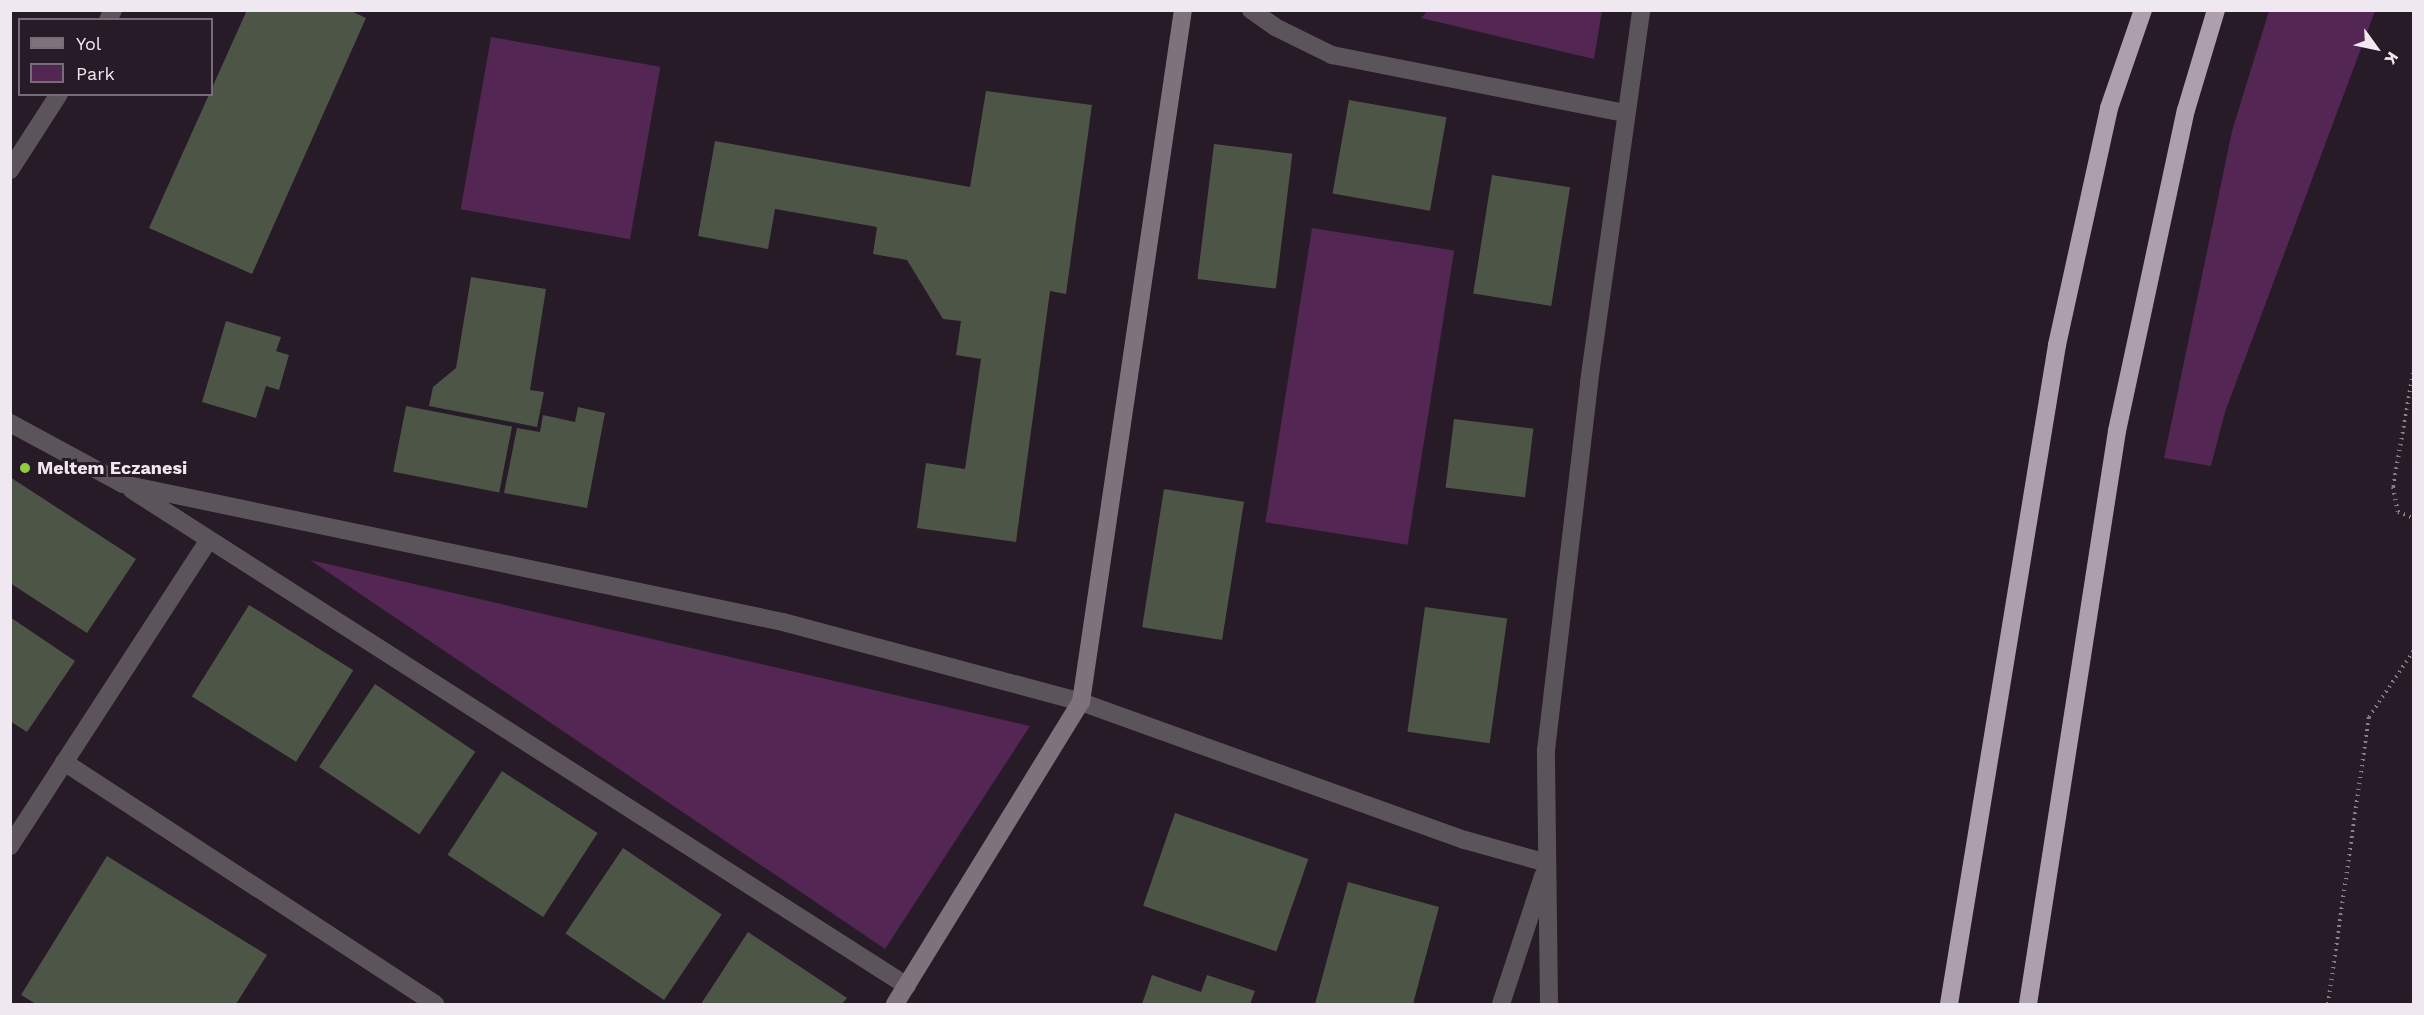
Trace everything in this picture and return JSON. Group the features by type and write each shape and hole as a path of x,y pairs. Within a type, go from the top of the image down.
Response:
{"highway":[{"path":"1949,1005 2057,345 2109,108 2135,10"},
{"path":"2109,108 2143,10"},
{"path":"2028,1005 2117,431 2186,110 2216,10"}],"street":[{"path":"896,1005 1081,702 1183,10"},
{"path":"1251,10 1275,27 1332,55 1625,113"},
{"path":"1549,1005 1546,750 1625,113 1641,10"},
{"path":"10,170 58,96"},
{"path":"10,423 123,484 907,986"},
{"path":"123,484 783,622 1081,702 1465,840 1547,863"},
{"path":"10,846 209,540"},
{"path":"64,762 435,1005"},
{"path":"1500,1005 1547,863"}],"path":[{"path":"2414,367 2393,487 2398,512 2414,518"},
{"path":"2328,1005 2369,717 2414,650"}],"green space":[{"path":"1428,10 1602,11 1594,59 1421,18"},
{"path":"2269,11 2375,11 2225,412 2211,466 2164,458 2232,131"},
{"path":"491,37 660,67 630,239 461,209"},
{"path":"1312,228 1454,251 1408,545 1265,522"},
{"path":"310,560 1030,726 885,949"}],"building":[{"path":"247,10 349,10 366,18 252,274 149,228 208,96 213,96 213,86"},
{"path":"986,91 1092,105 1066,294 1050,291 1016,542 917,528 926,463 965,469 981,359 956,355 961,321 943,319 907,260 873,254 877,227 775,209 768,249 698,236 715,141 970,187"},
{"path":"1349,100 1446,117 1430,211 1333,194"},
{"path":"1214,144 1292,154 1276,289 1197,279"},
{"path":"1492,175 1570,187 1551,306 1473,294"},
{"path":"471,277 546,289 530,390 544,392 537,427 429,406 433,387 456,368"},
{"path":"226,321 281,337 276,351 289,355 279,390 266,386 256,418 202,402"},
{"path":"406,406 512,427 499,492 393,472"},
{"path":"578,407 605,413 587,508 504,493 517,428 540,432 543,415 575,422"},
{"path":"1454,419 1533,429 1525,497 1446,487"},
{"path":"10,477 136,559 87,633 10,583"},
{"path":"1164,489 1244,502 1222,640 1142,627"},
{"path":"249,605 353,670 296,762 192,697"},
{"path":"1425,607 1507,619 1490,743 1407,732"},
{"path":"10,617 75,661 27,732 10,721"},
{"path":"375,684 475,752 419,835 319,767"},
{"path":"502,771 598,833 543,917 448,855"},
{"path":"1175,813 1308,859 1276,952 1143,906"},
{"path":"623,848 722,915 664,1000 565,933"},
{"path":"107,856 267,955 236,1004 36,1004 21,995"},
{"path":"1348,882 1439,907 1413,1004 1315,1004"},
{"path":"748,932 847,998 842,1004 701,1004"},
{"path":"1152,975 1201,992 1207,975 1255,991 1250,1004 1142,1004"}],"place":[{"name":"Meltem Eczanesi","path":"25,468"}]}
